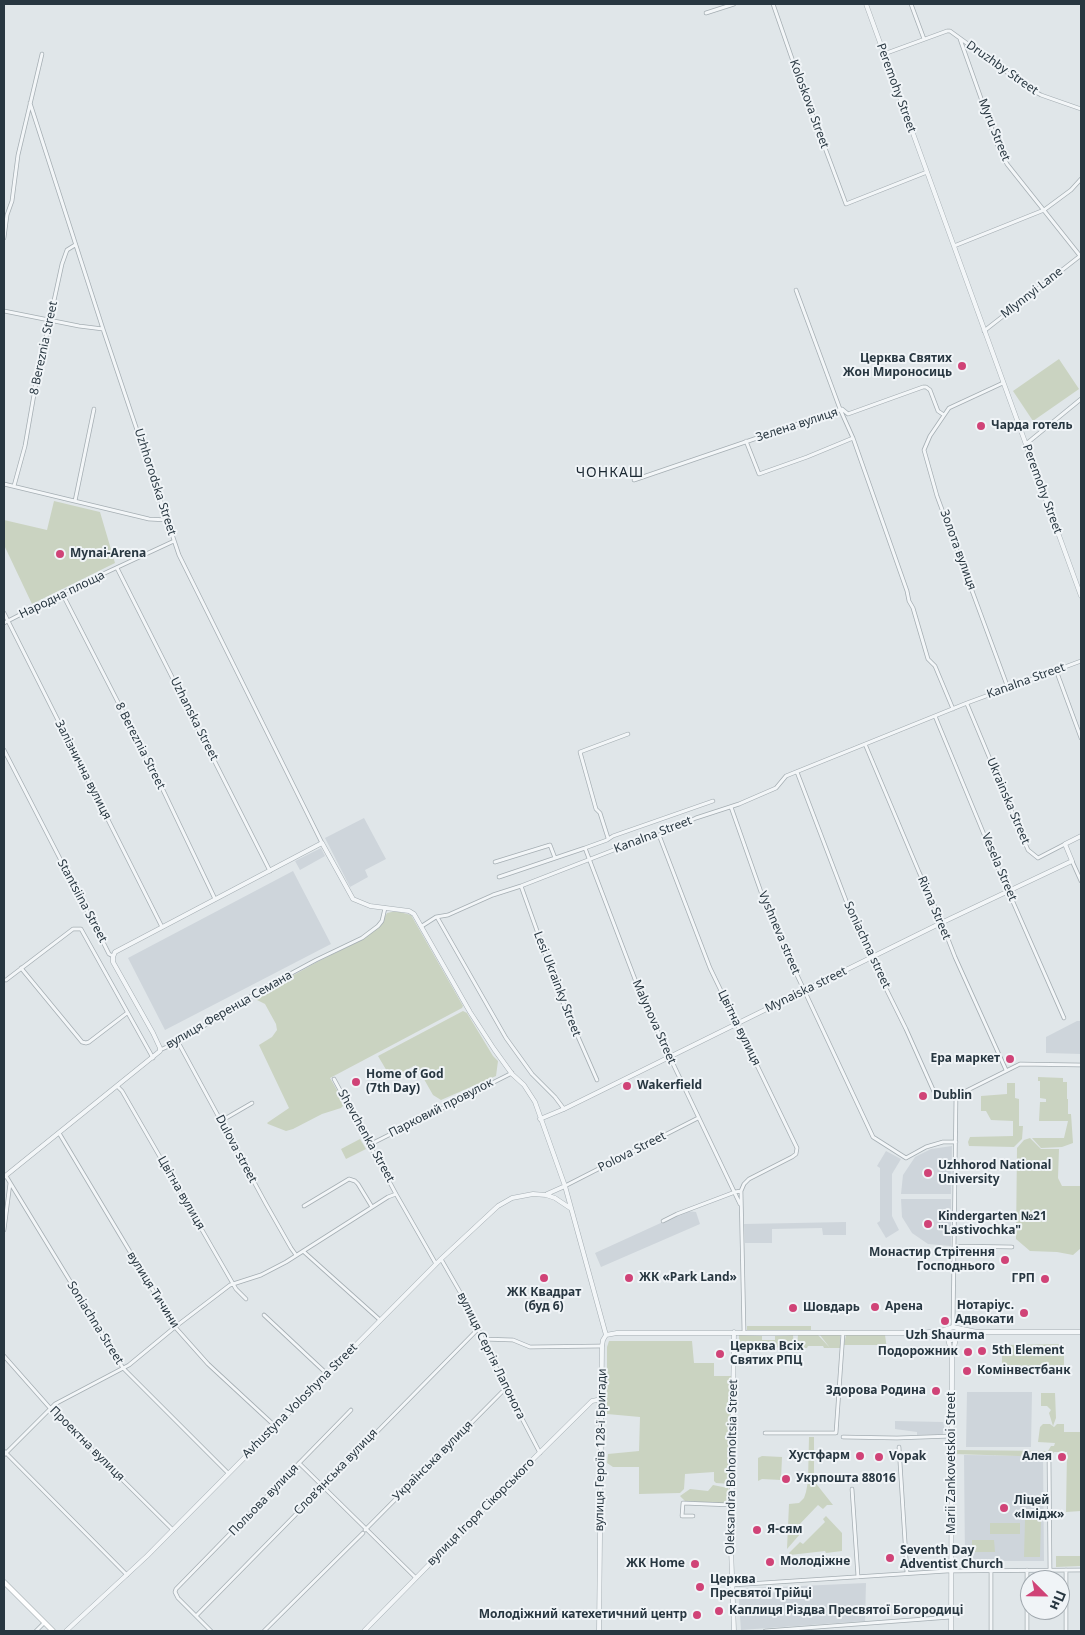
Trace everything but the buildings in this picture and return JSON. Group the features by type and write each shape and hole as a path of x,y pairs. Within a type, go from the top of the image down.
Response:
{"main road":[{"path":"4,1582 53,1631"}],"street":[{"path":"706,13 734,4"},
{"name":"Koloskova Street","path":"773,4 846,204 927,172"},
{"name":"Peremohy Street","path":"866,4 1081,596"},
{"path":"911,4 924,39"},
{"name":"Druzhby Street","path":"884,54 947,31 953,33 1041,96 1081,109"},
{"name":"Myru Street","path":"960,39 999,149 1007,164 1081,257"},
{"path":"4,238 5,225 12,201 18,155 42,54"},
{"name":"Uzhhorodska Street","path":"30,103 75,245 174,541 322,843"},
{"path":"954,246 1044,210 1071,190 1081,179"},
{"name":"8 Bereznia Street","path":"14,486 25,446 65,256 67,250 75,245"},
{"name":"Mlynnyi Lane","path":"984,331 1081,257"},
{"path":"796,290 840,409 853,438 913,608 928,659 935,666 953,709"},
{"path":"4,311 103,330"},
{"path":"944,415 948,408 955,404 1003,382"},
{"name":"Зелена вулиця","path":"634,480 840,409 848,414 926,387 930,390 938,411 944,415"},
{"path":"1026,444 1081,398"},
{"path":"75,501 94,410"},
{"name":"Золота вулиця","path":"944,415 924,450 937,496 1008,688"},
{"path":"746,441 759,474 853,438"},
{"path":"4,484 149,519 167,520"},
{"name":"Народна площа","path":"6,622 62,593 174,541"},
{"name":"Uzhanska Street","path":"117,568 270,871"},
{"name":"8 Bereznia Street","path":"62,593 163,790 215,899"},
{"name":"Залізнична вулиця","path":"4,613 6,622 162,927"},
{"name":"Kanalna Street","path":"422,926 436,917 448,915 493,895 591,860 624,846 659,835 696,818 731,807 776,788 786,776 967,703 1081,661"},
{"path":"1056,670 1081,738"},
{"name":"Ukrainska Street","path":"967,703 1028,850 1038,858 1065,844"},
{"name":"Vesela Street","path":"935,716 1064,1018"},
{"path":"608,838 600,813 596,809 593,800 580,752 628,734"},
{"name":"Rivna Street","path":"865,744 1006,1070"},
{"name":"Stantsiina Street","path":"4,750 104,944 113,956 113,962 153,1032 160,1050"},
{"name":"Soniachna street","path":"797,772 855,923 935,1094 941,1097 956,1096"},
{"path":"499,877 713,802"},
{"name":"Vyshneva street","path":"731,807 761,892 782,943 873,1137 906,1158 926,1147 943,1142 956,1142"},
{"name":"Цвітна вулиця","path":"659,835 710,968 797,1148 796,1154 792,1157 749,1178 741,1192"},
{"path":"1081,836 1065,844 1081,881"},
{"path":"113,956 118,951 162,927 322,843 353,899 370,906 410,911 422,926 470,1012 494,1049 532,1096 538,1108 540,1119 565,1186 600,1308 606,1336 617,1333 924,1333 935,1334 947,1339 977,1332"},
{"path":"496,862 550,845 555,858"},
{"name":"Malynova Street","path":"585,848 644,1003 742,1207"},
{"name":"Mynaiska street","path":"540,1119 564,1109 941,922 1072,861"},
{"name":"Lesi Ukrainky Street","path":"521,886 561,998 596,1080"},
{"name":"вулиця Ференца Семана","path":"5,1176 153,1058 160,1050 178,1042 316,960 362,938 378,926 384,916 385,908"},
{"path":"436,917 506,1038 532,1074 564,1109"},
{"path":"6,980 73,929 81,929 153,1058"},
{"path":"21,968 82,1042 89,1042 127,1013"},
{"name":"Dulova street","path":"178,1042 296,1255"},
{"path":"957,1338 959,1333 955,1328 956,1096 1020,1064 1081,1065"},
{"name":"Парковий провулок","path":"370,1144 512,1073"},
{"name":"Shevchenka Street","path":"334,1079 436,1264"},
{"name":"Цвітна вулиця","path":"117,1086 236,1289 246,1299"},
{"path":"221,1121 252,1103"},
{"name":"Polova Street","path":"565,1186 698,1118"},
{"name":"вулиця Тичини","path":"59,1133 175,1326 208,1364 275,1426"},
{"name":"Soniachna Street","path":"5,1176 123,1368 228,1473"},
{"path":"304,1206 349,1179 356,1181 372,1207"},
{"path":"4,1230 10,1183"},
{"name":"Avhustyna Voloshyna Street","path":"546,1195 565,1186"},
{"path":"663,1221 680,1212 735,1192 741,1192 744,1332"},
{"name":"Shevchenka Street","path":"4,1453 50,1408 123,1368 175,1326 234,1283 261,1275 396,1194"},
{"name":"Avhustyna Voloshyna Street","path":"66,1631 127,1576 441,1259 498,1206 520,1195 546,1195 562,1202 571,1209"},
{"path":"955,1246 1012,1247"},
{"path":"303,1251 380,1320"},
{"name":"вулиця Сергія Лапонога","path":"441,1259 464,1299 540,1453"},
{"path":"264,1315 327,1374"},
{"path":"947,1339 946,1332 948,1328"},
{"path":"924,1333 948,1328 977,1332 1081,1332"},
{"name":"Словʼянська вулиця","path":"196,1616 478,1329"},
{"name":"Oleksandra Bohomoltsia Street","path":"734,1332 731,1505 734,1631"},
{"path":"765,1433 836,1433 843,1333"},
{"name":"вулиця Героїв 128-ї Бригади","path":"599,1631 602,1340 606,1336"},
{"name":"Marii Zankovetskoi Street","path":"951,1631 952,1355 957,1338"},
{"path":"483,1339 513,1340 530,1347 602,1346"},
{"name":"Marii Zankovetskoi Street","path":"947,1339 952,1355"},
{"name":"Проектна вулиця","path":"4,1356 50,1408 173,1530"},
{"name":"Українська вулиця","path":"264,1631 502,1392"},
{"name":"вулиця Ігоря Сікорського","path":"364,1631 592,1401 602,1399"},
{"name":"Польова вулиця","path":"196,1616 178,1598 175,1592 176,1589 351,1410"},
{"path":"843,1437 952,1436"},
{"path":"899,1447 907,1573"},
{"path":"4,1453 127,1576"},
{"path":"1049,1457 1050,1570"},
{"path":"299,1463 364,1531 416,1578"},
{"path":"852,1489 858,1576"},
{"path":"693,1516 682,1516 683,1503 731,1505"},
{"path":"991,1570 991,1631"},
{"path":"732,1585 907,1573 1020,1570"},
{"path":"196,1616 211,1631"},
{"path":"765,1631 951,1617"},
{"path":"36,1631 44,1623"}],"shaded area":[{"path":"364,818 386,859 365,870 368,877 350,887 325,838"},
{"path":"321,848 325,856 300,870 295,861"},
{"path":"293,871 331,944 165,1030 128,958"},
{"path":"1077,1021 1081,1021 1081,1054 1046,1053 1046,1037"},
{"name":"Uzhhorod National University","path":"952,1146 951,1194 901,1194 903,1175 915,1157 931,1149"},
{"name":"Uzhhorod National University","path":"886,1151 901,1159 892,1174 892,1216 899,1230 886,1238 877,1223 880,1221 880,1168 877,1166"},
{"name":"Kindergarten №21 \"Lastivochka\"","path":"901,1199 951,1199 951,1246 928,1244 912,1233 902,1217"},
{"path":"687,1211 696,1212 700,1224 601,1267 595,1253"},
{"path":"846,1222 846,1235 823,1235 822,1228 772,1229 772,1243 745,1243 744,1224"},
{"path":"967,1392 1032,1392 1031,1447 966,1447"},
{"path":"895,1421 943,1422 945,1431 943,1434 917,1435 917,1432 895,1429"},
{"name":"Ліцей «Імідж»","path":"964,1455 1043,1456 1044,1561 965,1561"},
{"path":"866,1583 865,1621 741,1630 738,1589 768,1587 768,1593 780,1592 780,1587"}],"green space":[{"path":"1059,359 1079,389 1033,421 1013,391"},
{"name":"Mynai-Arena","path":"54,501 100,512 115,563 32,604 4,545 4,520 47,530"},
{"path":"396,911 411,915 463,1006 462,1008 330,1078 341,1097 343,1106 341,1108 322,1114 286,1131 268,1124 289,1108 259,1045 272,1037 277,1030 276,1024 265,1004 253,998 363,939 379,927 387,913"},
{"path":"463,1011 467,1013 498,1061 496,1076 441,1100 433,1095 416,1065 391,1078 378,1056"},
{"path":"1038,1077 1063,1078 1063,1082 1067,1082 1068,1114 1071,1114 1073,1143 1062,1147 1041,1148 1032,1138 1064,1138 1068,1121 1039,1121 1040,1102 1046,1102 1046,1099 1040,1098 1040,1081 1038,1081"},
{"path":"1007,1083 1015,1083 1015,1098 1019,1099 1019,1126 1023,1126 1022,1139 1014,1147 969,1146 970,1137 1013,1136 1013,1121 991,1120 986,1111 981,1111 981,1096 1007,1094"},
{"path":"1030,1138 1041,1149 1059,1149 1058,1178 1062,1186 1081,1186 1081,1248 1073,1255 1057,1252 1030,1251 1016,1239 1017,1148 1024,1140"},
{"path":"360,1139 366,1149 346,1159 341,1149"},
{"path":"747,1326 811,1326 811,1330 747,1330"},
{"path":"739,1335 762,1336 762,1340 775,1340 775,1336 793,1335 794,1347 778,1348 776,1346 761,1345 740,1349"},
{"path":"798,1335 818,1335 830,1348 808,1346 807,1348 798,1348"},
{"path":"820,1335 840,1335 840,1348 830,1348"},
{"path":"846,1335 885,1335 887,1349 881,1350 879,1345 844,1345"},
{"path":"609,1341 692,1341 694,1363 714,1363 714,1376 731,1376 730,1484 716,1483 714,1481 714,1472 685,1474 684,1489 680,1493 639,1494 639,1467 613,1467 607,1463 608,1454 639,1451 640,1417 607,1414 607,1347"},
{"path":"1064,1344 1064,1367 1002,1365 1002,1345"},
{"path":"1041,1393 1055,1393 1056,1418 1053,1426 1049,1413 1051,1410 1047,1406 1041,1406"},
{"path":"1043,1424 1050,1424 1054,1427 1057,1424 1064,1424 1064,1432 1081,1432 1081,1511 1066,1512 1067,1452 1054,1452 1051,1457 954,1454 954,1450 1048,1451 1055,1443 1038,1442 1040,1427"},
{"path":"809,1437 814,1437 814,1481 833,1505 827,1505 823,1509 818,1505 797,1527 801,1533 787,1549 789,1504 799,1503 804,1498 806,1492"},
{"path":"762,1456 782,1457 781,1480 762,1479 758,1481 758,1458"},
{"path":"713,1485 728,1488 730,1492 729,1504 685,1501 680,1496 690,1489 708,1491"},
{"path":"826,1516 842,1533 842,1551 790,1555 789,1553 800,1542 803,1544 825,1522 823,1519"},
{"path":"1025,1519 1041,1519 1040,1557 1024,1557"},
{"path":"990,1523 1020,1523 1020,1534 990,1534"},
{"path":"972,1540 994,1540 995,1552 972,1552"},
{"path":"1056,1556 1081,1556 1081,1566 1056,1567"}],"place":[{"name":"Церква Святих Жон Мироносиць","path":"962,366"},
{"name":"Чарда готель","path":"981,426"},
{"name":"Mynai-Arena","path":"60,554"},
{"name":"Ера маркет","path":"1010,1059"},
{"name":"Home of God (7th Day)","path":"356,1082"},
{"name":"Wakerfield","path":"627,1086"},
{"name":"Dublin","path":"923,1096"},
{"name":"Uzhhorod National University","path":"928,1173"},
{"name":"Kindergarten №21 \"Lastivochka\"","path":"928,1224"},
{"name":"Монастир Стрітення Господнього","path":"1005,1260"},
{"name":"ЖК Квадрат (буд 6)","path":"544,1278"},
{"name":"ЖК «Park Land»","path":"629,1278"},
{"name":"ГРП","path":"1045,1279"},
{"name":"Арена","path":"875,1307"},
{"name":"Шовдарь","path":"793,1308"},
{"name":"Нотаріус. Адвокати","path":"1024,1313"},
{"name":"Uzh Shaurma","path":"945,1321"},
{"name":"5th Element","path":"982,1351"},
{"name":"Подорожник","path":"968,1352"},
{"name":"Церква Всіх Святих РПЦ","path":"720,1354"},
{"name":"Комінвестбанк","path":"967,1371"},
{"name":"Здорова Родина","path":"936,1391"},
{"name":"Хустфарм","path":"860,1456"},
{"name":"Vopak","path":"879,1457"},
{"name":"Алея","path":"1062,1457"},
{"name":"Укрпошта 88016","path":"786,1479"},
{"name":"Ліцей «Імідж»","path":"1004,1508"},
{"name":"Я-сям","path":"757,1530"},
{"name":"Seventh Day Adventist Church","path":"890,1558"},
{"name":"Молодіжне","path":"770,1562"},
{"name":"ЖК Home","path":"695,1564"},
{"name":"Церква Пресвятої Трійці","path":"700,1587"},
{"name":"Каплиця Різдва Пресвятої Богородиці","path":"719,1611"},
{"name":"Молодіжний катехетичний центр","path":"697,1615"}],"district":[{"name":"ЧОНКАШ","path":"610,473"}]}
